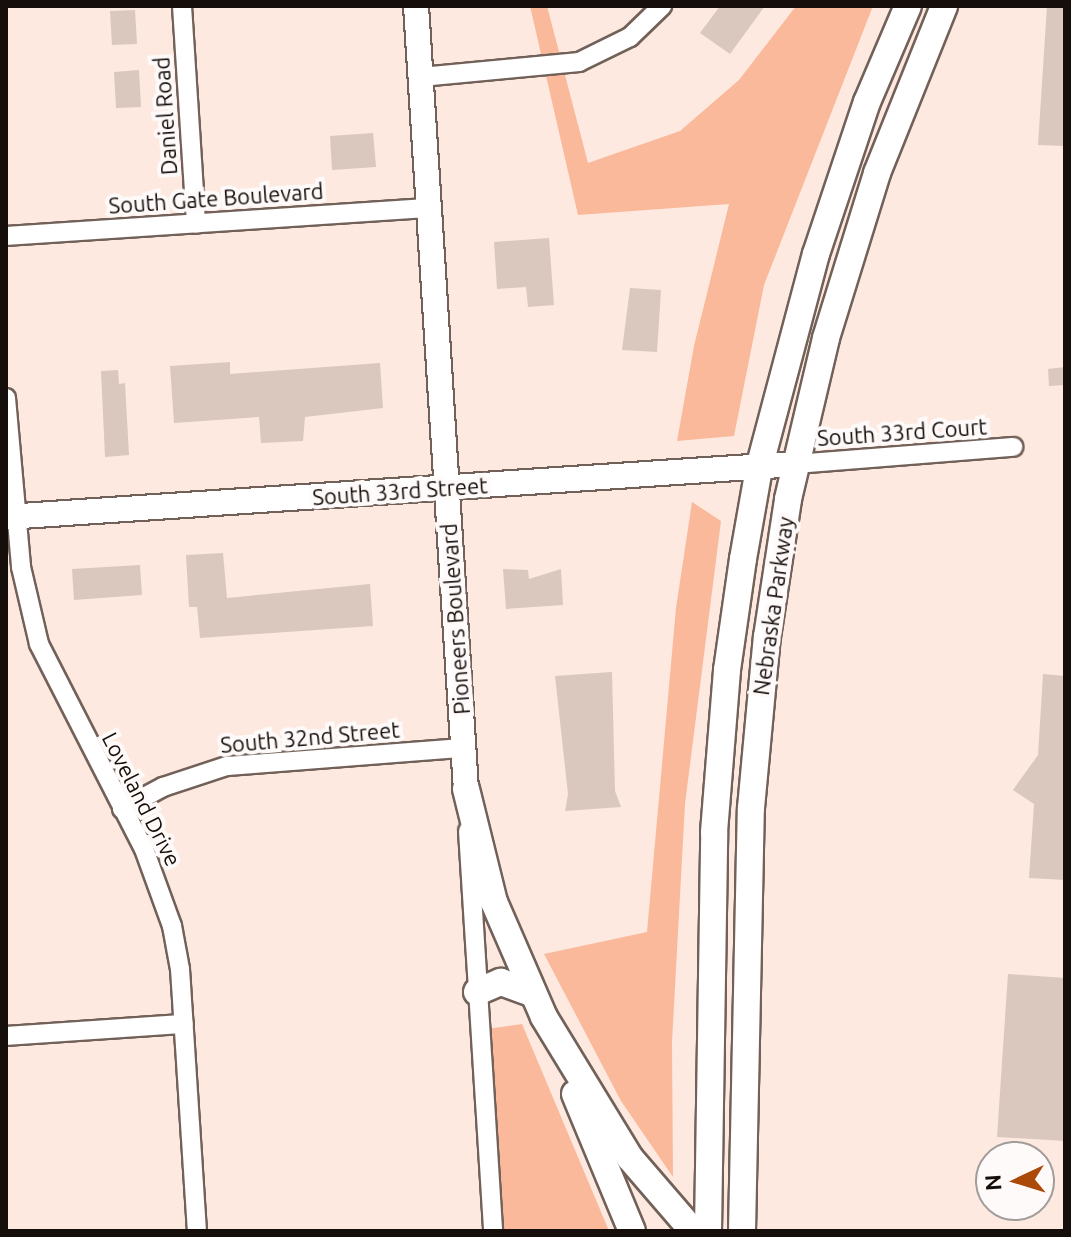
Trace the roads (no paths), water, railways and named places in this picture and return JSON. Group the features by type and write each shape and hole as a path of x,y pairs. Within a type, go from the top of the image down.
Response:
{"main road":[{"name":"Pioneers Boulevard","path":"416,6 466,789"},
{"name":"Nebraska Parkway","path":"708,1231 718,770 731,635 759,468 838,183 908,6"},
{"name":"Nebraska Parkway","path":"742,1231 751,808 769,622 795,464 877,173 944,6"},
{"name":"South 33rd Street","path":"11,517 795,464"},
{"path":"466,789 494,902 632,1231"},
{"path":"477,992 501,982 532,993"},
{"path":"544,1017 630,1158 693,1231"}],"street":[{"name":"Daniel Road","path":"182,6 196,224"},
{"path":"421,77 579,62 630,37 662,6"},
{"name":"South Gate Boulevard","path":"6,236 429,208"},
{"name":"Loveland Drive","path":"6,398 11,517 28,606 39,644 150,863 172,926 184,1024 197,1231"},
{"name":"South 33rd Court","path":"795,464 1013,447"},
{"name":"South 32nd Street","path":"122,809 163,787 227,766 463,748"},
{"name":"Pioneers Boulevard","path":"466,789 493,1231"},
{"path":"6,1036 184,1024"}]}
